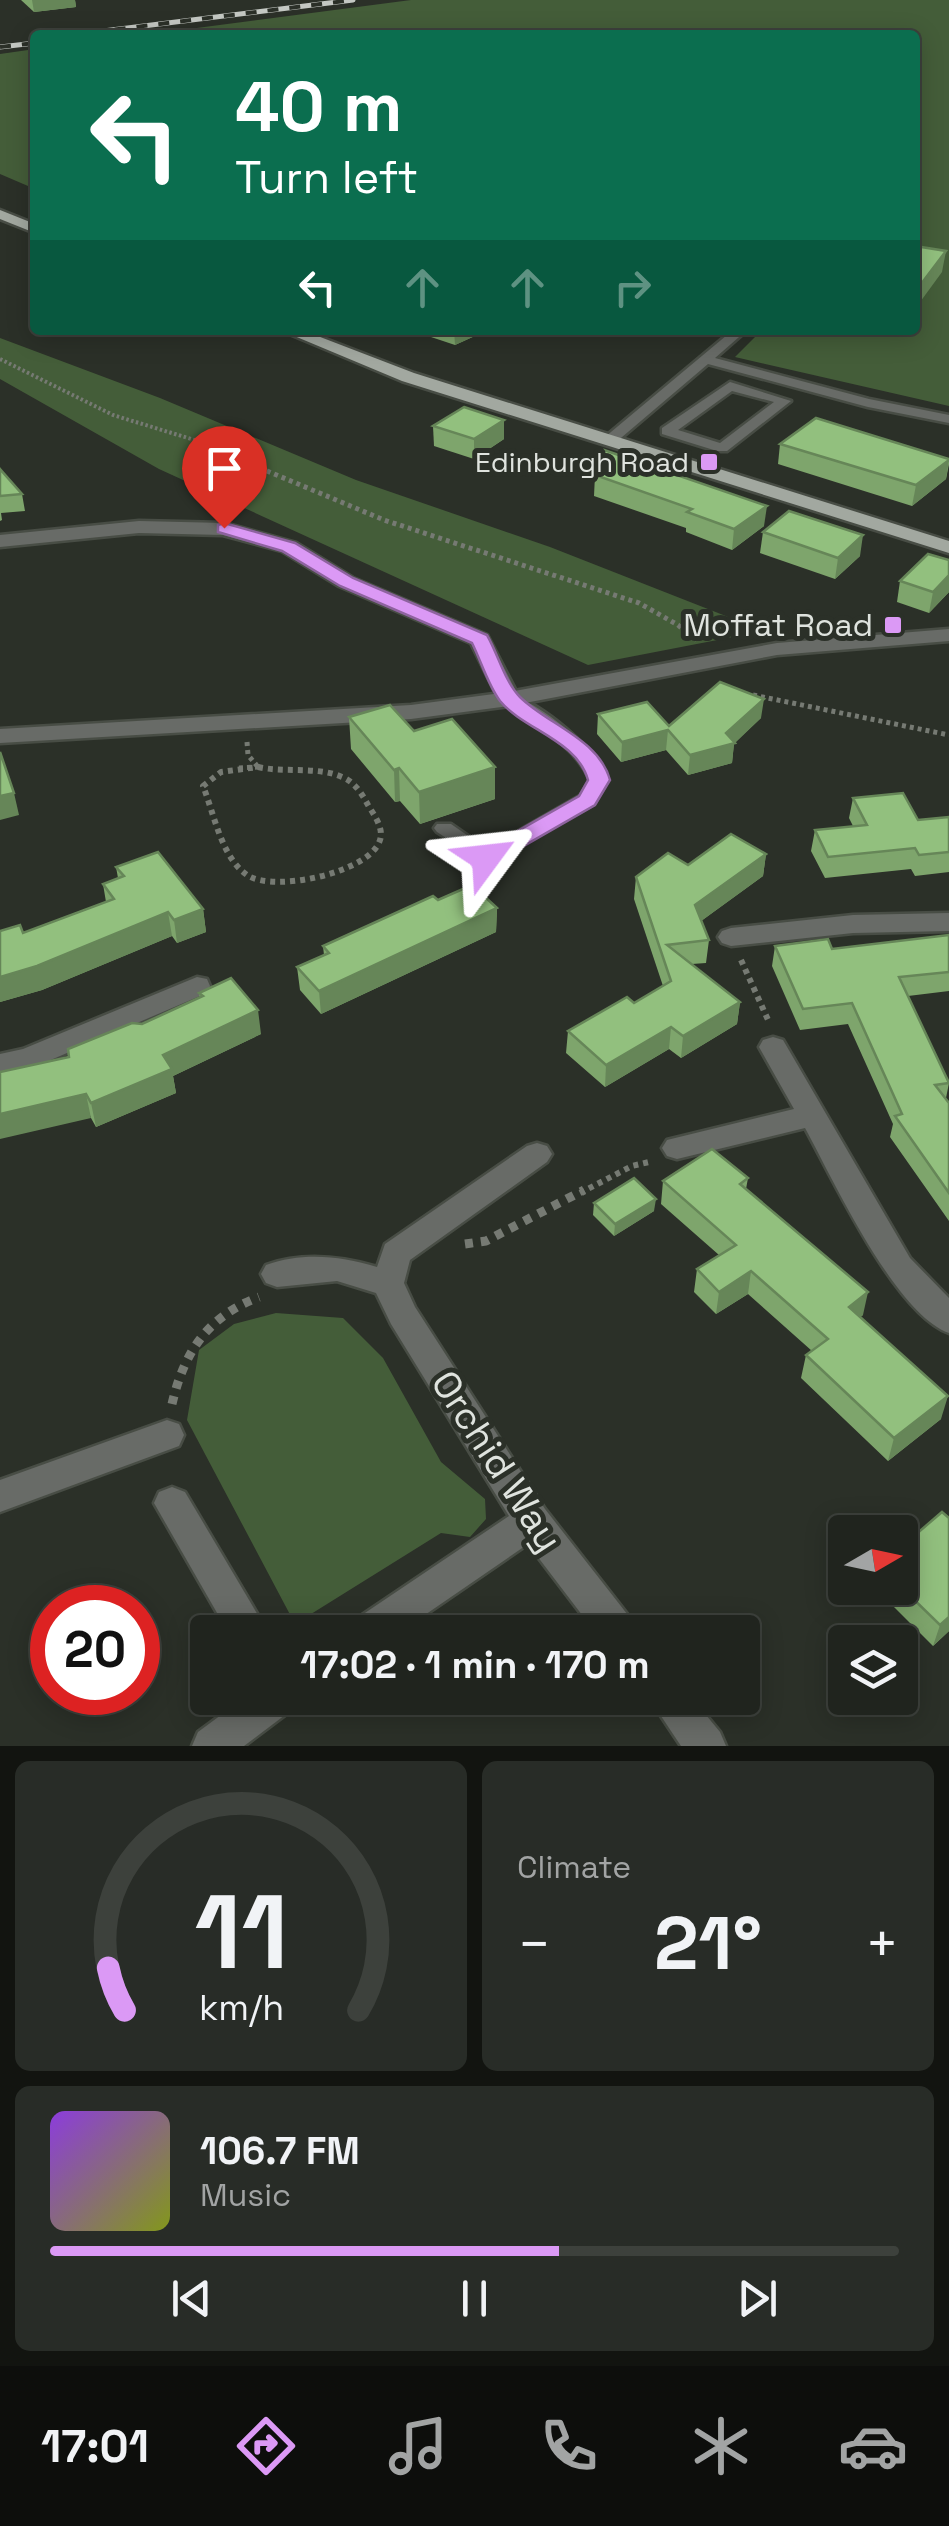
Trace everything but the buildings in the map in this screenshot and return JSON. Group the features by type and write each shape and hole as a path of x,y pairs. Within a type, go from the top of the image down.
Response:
{"main road":[{"path":"0,214 30,227"},
{"path":"301,335 408,377 949,548"}],"street":[{"path":"0,542 140,526 224,528 289,547 346,582 480,639 509,698"},
{"path":"0,736 411,712 817,644 949,634"},
{"path":"731,937 853,924 949,922"},
{"path":"0,1064 29,1058 196,986"},
{"path":"772,1047 898,1267 949,1319"},
{"path":"677,1148 810,1116"},
{"path":"277,1274 392,1268 538,1154"},
{"name":"Orchid Way","path":"392,1268 402,1314 532,1521 605,1615"},
{"path":"0,1496 167,1435"},
{"path":"172,1503 239,1615"},
{"path":"394,1615 532,1521"},
{"path":"212,1746 253,1715"},
{"path":"681,1715 706,1746"}],"lane":[{"path":"610,440 735,335"},
{"path":"703,363 730,386 784,401 722,448 667,430 730,386"},
{"path":"703,363 949,419"},
{"path":"444,828 486,858 587,800 599,780 597,772 574,746 509,698"}],"path":[{"path":"0,359 113,414 200,442 384,520 639,603 678,624 697,642 699,662 709,676 742,693 949,735"},
{"path":"246,721 248,755 258,767 341,776 359,789 380,825 380,842 372,854 348,868 278,884 258,882 246,875 236,863 203,786 209,777 224,770 258,767"},
{"path":"731,937 775,1035 772,1047"},
{"path":"392,1268 486,1241 632,1166 659,1160 677,1148"},
{"path":"167,1435 177,1372 193,1340 238,1303 271,1294 277,1274"}],"green space":[{"path":"411,0 949,0 949,406 735,357 757,335 920,335 920,30 181,30"},
{"path":"30,50 30,187 0,174 0,54"},
{"path":"0,338 160,398 356,480 550,547 764,631 588,665 159,469 0,379"},
{"path":"276,1313 343,1318 383,1358 441,1462 485,1499 486,1519 470,1537 441,1533 309,1615 290,1615 187,1420 199,1350 234,1324"}],"railway":[{"path":"111,30 353,0"},
{"path":"0,47 30,44"}],"place":[{"name":"Edinburgh Road","path":"709,462"},
{"name":"Moffat Road","path":"893,625"}],"route":[{"path":"224,528 289,547 346,582 480,639 509,698 574,746 597,772 599,780 587,800 486,858"}]}
